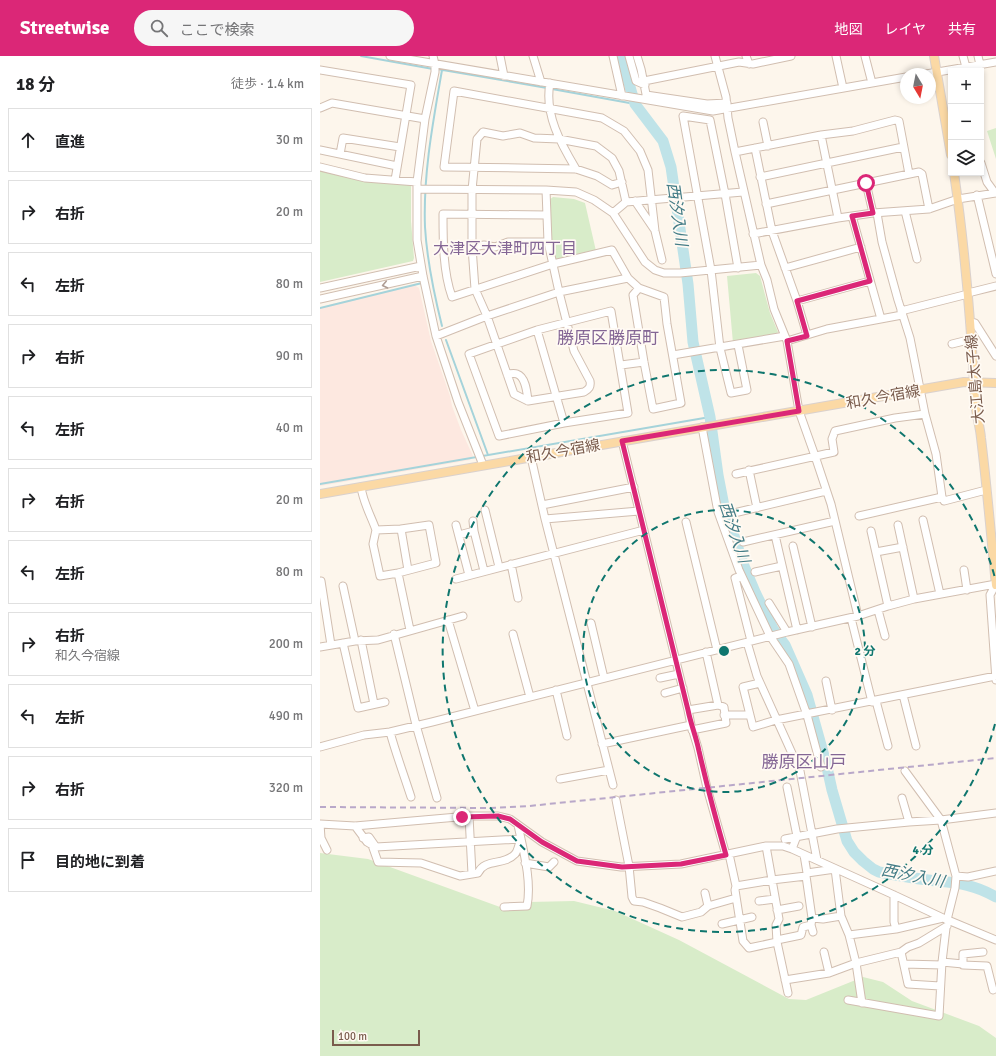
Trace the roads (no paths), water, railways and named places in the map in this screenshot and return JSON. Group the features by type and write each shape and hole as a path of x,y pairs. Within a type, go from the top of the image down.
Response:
{"main road":[{"path":"934,56 949,140"},
{"name":"大江島太子線","path":"954,176 968,293 975,400 981,436 996,584"},
{"name":"和久今宿線","path":"320,494 922,390 974,382 996,383"}],"street":[{"path":"390,56 622,96 647,98 713,112 727,106 900,78"},
{"path":"433,56 435,72 425,119 417,185 417,240 436,336 458,402 483,465"},
{"path":"500,56 504,76"},
{"path":"533,56 541,82"},
{"path":"613,56 622,96"},
{"path":"629,56 636,81 644,83 717,66 739,62 749,64 791,56"},
{"path":"637,56 647,98"},
{"path":"715,56 727,106 734,152 753,234 774,309 786,339 799,411 815,456 835,521 874,701 888,746"},
{"path":"746,56 749,64"},
{"path":"836,56 843,88"},
{"path":"864,56 872,83"},
{"path":"963,56 966,67"},
{"path":"978,56 980,65"},
{"path":"938,72 996,62"},
{"path":"320,70 411,85 395,180"},
{"path":"550,83 548,91 550,108 559,139 576,169"},
{"path":"622,182 612,185 597,176 576,169 444,167 454,91 602,118 624,131 640,151 648,170 655,231 662,260"},
{"path":"320,107 332,103 425,119"},
{"path":"738,268 710,120 683,116 711,270 720,348 731,393 747,390 738,345"},
{"path":"734,152 821,135 853,131 895,120 899,121 909,174"},
{"path":"763,122 768,146"},
{"path":"546,190 548,242 566,323 574,351 591,385 588,390 584,392 528,401 514,394 475,289 472,247 472,190 473,167 477,139 483,132 503,136 520,133 534,138 559,139 596,146 612,158 619,171 626,202"},
{"path":"821,135 838,218"},
{"path":"340,154 343,138 400,147"},
{"path":"760,177 903,147"},
{"path":"755,148 772,231 797,301 807,336"},
{"path":"320,150 397,166"},
{"path":"320,167 365,178 395,180 417,185 472,190 566,191 581,194 601,204 613,213 634,243 642,258 655,270 664,273 680,273 761,265"},
{"path":"766,204 919,172 922,174 929,209"},
{"path":"753,234 852,216 929,209 977,195 995,193 987,182 984,172"},
{"path":"866,183 910,338 922,390 925,414 936,454 942,497 944,501 986,490"},
{"path":"613,213 626,202 743,192"},
{"path":"977,195 996,274"},
{"path":"636,201 655,231"},
{"path":"905,211 917,259"},
{"path":"547,215 443,214 443,242 449,289 452,297 553,264 612,250 628,278 639,288 664,297 667,324 681,403 653,409 633,295 639,288"},
{"path":"852,216 881,319"},
{"path":"472,247 484,244 495,247 508,242 548,242"},
{"path":"785,268 861,247"},
{"path":"320,288 421,266"},
{"path":"320,299 423,276"},
{"path":"436,336 486,316 559,292 628,278"},
{"path":"797,301 870,281"},
{"path":"673,355 807,336 826,329 881,319 996,286"},
{"path":"611,311 628,413 564,423 499,436 469,354 537,330 566,323 611,311"},
{"path":"970,322 975,323 996,356"},
{"path":"537,330 564,423"},
{"path":"952,344 972,339"},
{"path":"621,365 644,362"},
{"path":"507,374 517,374 522,377 528,401"},
{"path":"736,474 834,452 832,439 835,431 895,418 925,414"},
{"path":"704,427 718,512 741,576 770,636 789,664 807,715 821,767"},
{"path":"622,441 683,688 691,727 698,748 707,788 736,886 734,890 743,941 749,948 801,935 803,927 812,925 823,919 841,916"},
{"path":"531,457 545,519 613,785"},
{"path":"749,470 757,508"},
{"path":"361,487 362,497 371,515 376,530 372,544 380,576 436,563 429,525 401,529 376,530"},
{"path":"542,505 634,487"},
{"path":"734,513 826,491"},
{"path":"859,516 942,497"},
{"path":"485,510 499,567"},
{"path":"545,519 640,511"},
{"path":"923,520 940,594"},
{"path":"472,521 484,571"},
{"path":"743,542 835,521"},
{"path":"686,522 717,650"},
{"path":"898,524 914,599"},
{"path":"456,525 469,575"},
{"path":"401,529 408,570"},
{"path":"456,579 554,552 644,530"},
{"path":"459,535 474,531"},
{"path":"871,531 888,606"},
{"path":"775,535 797,630"},
{"path":"793,546 812,626"},
{"path":"876,552 903,547"},
{"path":"511,564 518,598"},
{"path":"755,572 782,566"},
{"path":"964,570 967,590"},
{"path":"398,573 410,630"},
{"path":"741,576 735,578 757,676 800,771 817,860"},
{"path":"320,581 331,645"},
{"path":"320,747 364,735 390,732 416,726 749,641 855,617 914,599 996,584"},
{"path":"996,584 990,595 996,680"},
{"path":"343,586 374,704"},
{"path":"769,603 786,632"},
{"path":"878,610 885,636"},
{"path":"320,647 358,641 378,640 394,634 463,616"},
{"path":"448,620 475,711"},
{"path":"591,623 604,678"},
{"path":"394,634 416,726 438,798"},
{"path":"513,634 530,697"},
{"path":"343,643 358,708 385,702"},
{"path":"706,652 718,705"},
{"path":"660,678 679,674"},
{"path":"760,683 743,687 753,727 776,720 996,676"},
{"path":"826,681 832,710"},
{"path":"665,693 683,688"},
{"path":"556,690 567,736"},
{"path":"903,695 916,746"},
{"path":"602,744 691,727 726,723 724,707 718,705 688,710"},
{"path":"724,715 750,715"},
{"path":"390,732 411,797"},
{"path":"560,779 609,770"},
{"path":"848,1000 939,1016 940,986 946,928 955,888 956,876 941,820 905,771"},
{"path":"787,787 797,836 792,849"},
{"path":"902,798 909,822"},
{"path":"616,800 629,866 632,897 634,901 654,906 682,917 701,912 708,906 736,898"},
{"path":"785,839 850,827 941,820 996,813"},
{"path":"469,816 472,874"},
{"path":"327,850 321,838 320,824 355,826 469,816 498,816 510,819 542,842 577,861 622,867 681,864 766,846 783,846 817,860 947,920 996,940"},
{"path":"504,907 527,906 529,896 518,825"},
{"path":"355,826 364,838 372,845 378,862 421,863 460,876 478,873 480,868 488,863 504,861 515,854 521,839"},
{"path":"364,838 370,837 376,847 521,839"},
{"path":"766,846 779,919 776,925 777,941 788,993"},
{"path":"804,855 812,925"},
{"path":"525,863 549,867 554,862"},
{"path":"736,886 835,869"},
{"path":"835,869 841,916 849,935 856,963 862,1003"},
{"path":"956,876 968,877 996,871"},
{"path":"705,893 708,906"},
{"path":"894,895 894,922 896,929"},
{"path":"759,901 775,899"},
{"path":"777,910 799,906"},
{"path":"722,924 752,917"},
{"path":"849,935 947,920"},
{"path":"785,980 829,973 856,963 901,952 946,928"},
{"path":"824,952 829,973"},
{"path":"901,952 908,984 940,986"},
{"path":"963,964 963,954 983,952"},
{"path":"904,964 963,964 963,966 987,966 993,990"}],"waterway":[{"path":"361,56 433,69"},
{"name":"西汐入川","path":"621,56 635,104 663,141 671,167 688,284 693,342 710,417 724,506 744,566 755,592 773,629 785,645 807,695 847,841 854,852 863,861 879,872 963,884 987,892 996,897"},
{"path":"437,69 547,88"},
{"path":"442,70 429,148 425,207 425,227 429,265 442,326"},
{"path":"552,89 635,104"},
{"path":"320,308 422,283"},
{"path":"446,340 488,455"},
{"path":"320,484 710,417"}],"railway":[{"path":"320,807 490,808 529,806 996,758"}],"district":[{"name":"大津区大津町四丁目","path":"505,248"},
{"name":"勝原区勝原町","path":"608,338"},
{"name":"勝原区山戸","path":"804,762"}]}
